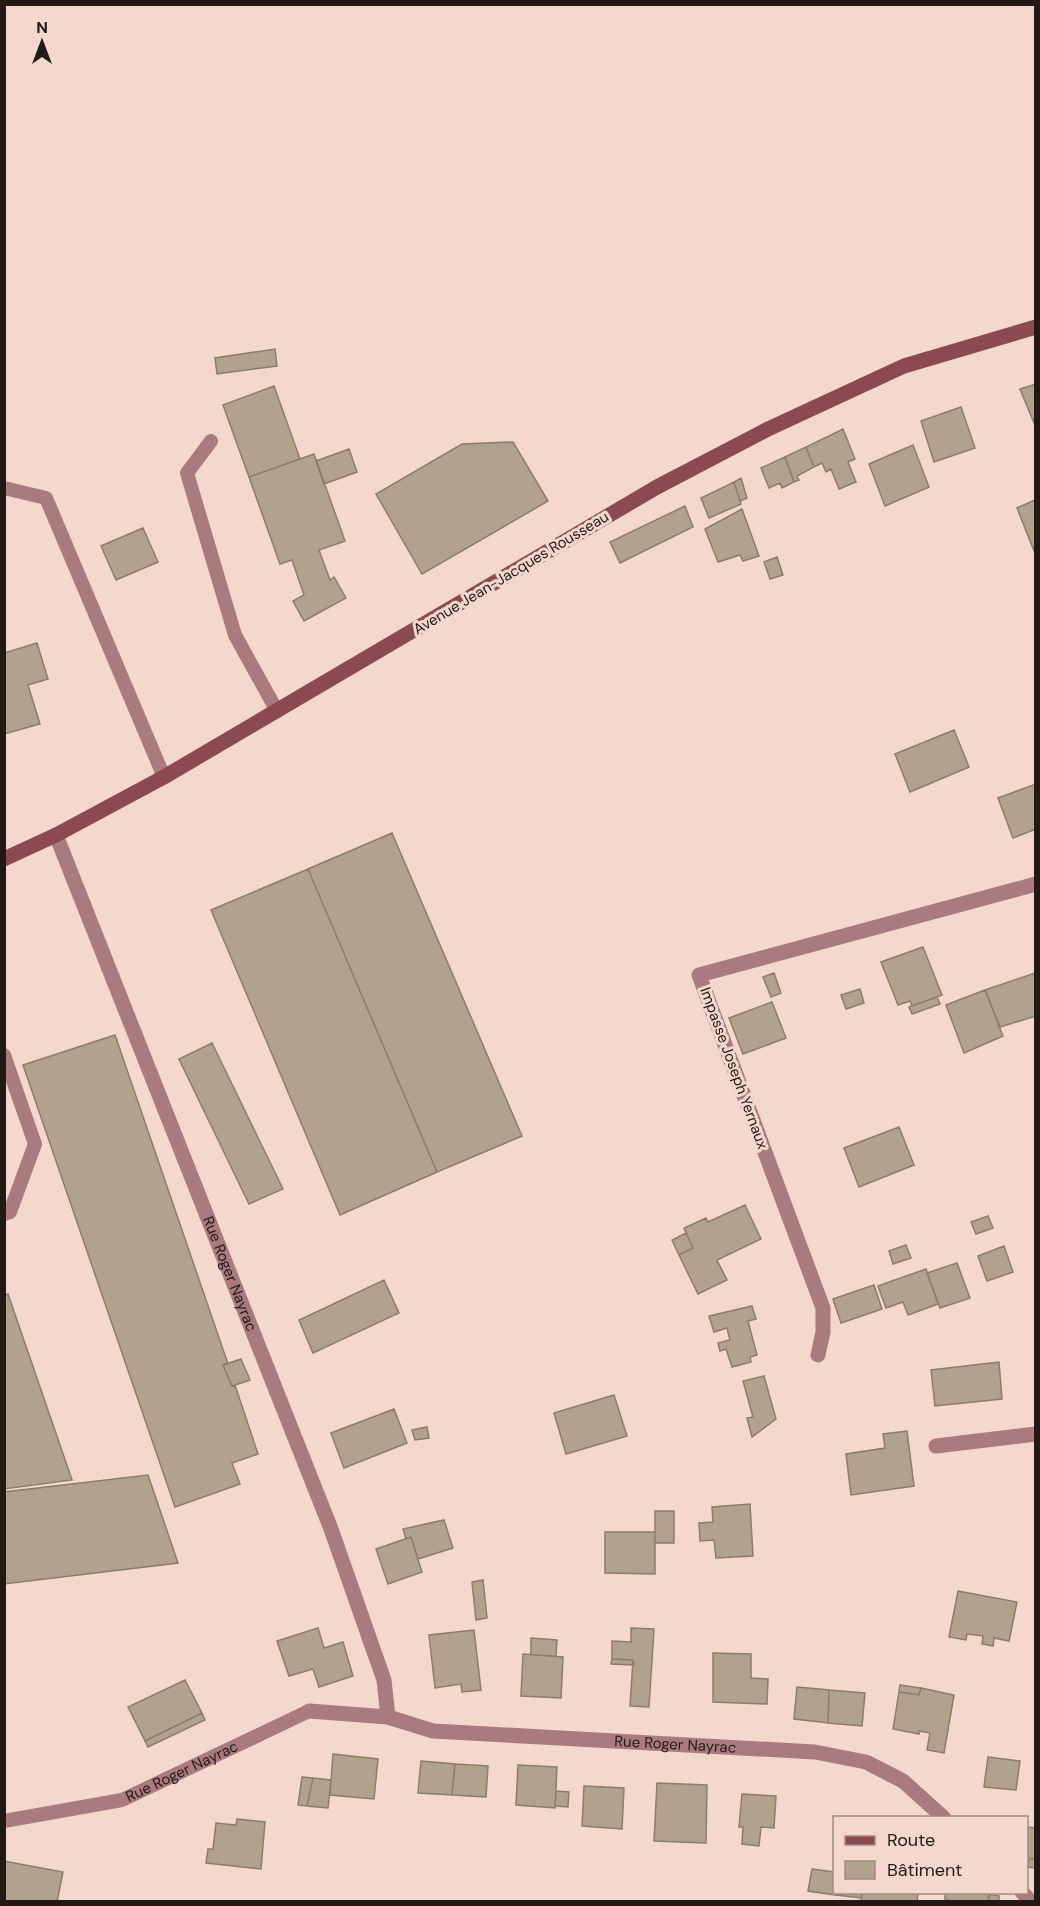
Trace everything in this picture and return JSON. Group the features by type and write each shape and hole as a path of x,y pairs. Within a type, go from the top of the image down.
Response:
{"main road":[{"name":"Avenue Jean-Jacques Rousseau","path":"4,859 56,835 164,777 657,487 768,429 904,366 1035,327"}],"street":[{"name":"Rue Roger Nayrac","path":"56,835 331,1529 384,1680 388,1717"},
{"name":"Impasse Joseph Yernaux","path":"818,1355 823,1332 823,1308 699,975 1035,884"},
{"path":"936,1446 1035,1434"},
{"name":"Rue Roger Nayrac","path":"309,1711 388,1717 433,1731 815,1752 866,1762 903,1781 943,1816"}],"lane":[{"path":"210,441 187,473 235,635 277,711"},
{"path":"4,488 46,498 164,777"},
{"path":"4,1055 35,1144 10,1212 4,1214"},
{"name":"Rue Roger Nayrac","path":"4,1821 122,1800 309,1711"}],"building":[{"path":"275,349 277,366 217,374 215,358"},
{"path":"1036,384 1036,428 1020,389"},
{"path":"274,386 300,459 249,477 223,405"},
{"path":"961,407 975,448 934,462 921,421"},
{"path":"843,429 855,459 848,462 856,482 839,489 831,469 826,472 822,463 814,467 806,447"},
{"path":"513,442 548,501 422,574 376,494 462,444"},
{"path":"913,445 929,487 885,506 869,464"},
{"path":"806,447 814,467 797,476 799,480 794,482 785,457"},
{"path":"349,449 357,472 324,484 316,461"},
{"path":"314,454 345,541 319,550 330,580 334,577 346,598 304,621 293,601 304,595 292,560 280,564 249,477"},
{"path":"785,457 794,482 782,488 780,483 769,488 761,468"},
{"path":"741,478 747,498 740,501 734,482"},
{"path":"734,482 741,504 709,518 701,498"},
{"path":"1035,500 1036,550 1034,551 1017,508"},
{"path":"685,506 693,527 620,563 610,542"},
{"path":"742,509 759,556 743,561 740,555 718,562 705,529"},
{"path":"143,528 158,562 116,580 101,546"},
{"path":"777,557 783,575 770,579 764,562"},
{"path":"37,643 48,679 28,685 40,724 4,734 4,653"},
{"path":"954,730 969,767 910,792 895,754"},
{"path":"1036,784 1036,829 1013,838 998,798"},
{"path":"392,833 522,1136 437,1172 308,869"},
{"path":"308,869 437,1172 340,1215 211,910"},
{"path":"923,947 942,995 912,1006 910,1001 898,1005 881,962"},
{"path":"774,973 781,993 771,997 763,977"},
{"path":"1035,973 1036,1016 1000,1027 985,990"},
{"path":"860,989 864,1003 846,1009 841,995"},
{"path":"985,990 1003,1036 964,1053 946,1005"},
{"path":"937,997 940,1004 912,1014 909,1007"},
{"path":"772,1002 786,1038 743,1054 729,1018"},
{"path":"115,1035 228,1364 223,1365 232,1386 235,1385 258,1454 232,1463 240,1484 175,1507 23,1065"},
{"path":"212,1043 283,1189 249,1204 179,1059"},
{"path":"899,1127 914,1165 859,1187 844,1148"},
{"path":"745,1205 761,1239 717,1260 727,1280 698,1294 679,1255 693,1248 684,1228 706,1218 708,1222"},
{"path":"988,1216 993,1228 976,1234 971,1222"},
{"path":"686,1233 693,1248 679,1255 672,1240"},
{"path":"906,1245 911,1258 893,1264 889,1251"},
{"path":"1004,1246 1013,1272 987,1281 978,1256"},
{"path":"957,1263 970,1298 940,1308 927,1273"},
{"path":"926,1269 938,1304 908,1315 903,1302 886,1308 878,1286"},
{"path":"384,1280 399,1313 313,1353 299,1320"},
{"path":"874,1285 882,1309 841,1323 833,1299"},
{"path":"8,1294 72,1480 4,1489 4,1295"},
{"path":"752,1306 756,1319 748,1321 757,1355 750,1357 751,1362 732,1367 726,1349 720,1351 718,1343 730,1340 727,1328 714,1332 709,1316"},
{"path":"241,1359 250,1380 232,1386 223,1365"},
{"path":"999,1362 1002,1399 935,1406 931,1370"},
{"path":"764,1376 776,1419 752,1437 747,1418 753,1417 743,1381"},
{"path":"614,1395 627,1436 566,1454 554,1413"},
{"path":"394,1409 407,1443 344,1468 331,1433"},
{"path":"427,1427 429,1438 415,1440 412,1430"},
{"path":"907,1431 914,1486 851,1495 846,1454 885,1448 883,1434"},
{"path":"148,1475 178,1563 4,1584 4,1492"},
{"path":"750,1504 753,1556 716,1558 714,1540 700,1541 699,1523 713,1522 712,1507"},
{"path":"655,1511 674,1511 674,1543 655,1543"},
{"path":"444,1520 453,1548 418,1559 411,1537 406,1539 403,1529"},
{"path":"605,1532 655,1532 655,1574 605,1573"},
{"path":"411,1537 422,1572 388,1584 376,1549"},
{"path":"483,1580 487,1618 476,1620 472,1582"},
{"path":"958,1591 1017,1602 1009,1641 994,1638 993,1646 982,1644 983,1636 967,1634 966,1640 949,1637"},
{"path":"318,1628 324,1648 343,1642 353,1676 319,1687 313,1669 289,1676 277,1641"},
{"path":"631,1628 654,1629 649,1707 630,1706 633,1660 612,1659 612,1641 631,1642"},
{"path":"474,1630 481,1690 462,1692 461,1684 435,1688 429,1635"},
{"path":"531,1638 557,1640 556,1656 531,1655"},
{"path":"713,1653 751,1654 751,1678 768,1679 767,1704 713,1702"},
{"path":"523,1654 563,1657 561,1698 521,1696"},
{"path":"612,1659 633,1660 634,1665 611,1664"},
{"path":"185,1680 202,1713 145,1741 128,1707"},
{"path":"900,1685 921,1688 919,1695 899,1692"},
{"path":"797,1687 829,1690 828,1723 794,1719"},
{"path":"921,1688 954,1695 944,1753 927,1750 930,1733 919,1731 919,1734 893,1729 899,1692 919,1695"},
{"path":"829,1690 865,1693 862,1726 828,1723"},
{"path":"202,1713 205,1720 148,1747 145,1741"},
{"path":"333,1754 378,1759 374,1799 330,1795"},
{"path":"988,1757 1020,1761 1016,1790 984,1787"},
{"path":"421,1761 455,1764 452,1795 418,1793"},
{"path":"455,1764 488,1766 486,1797 452,1795"},
{"path":"518,1765 557,1767 555,1808 516,1805"},
{"path":"302,1777 313,1778 307,1806 298,1805"},
{"path":"313,1778 331,1780 328,1808 307,1806"},
{"path":"657,1783 707,1785 706,1843 654,1841"},
{"path":"584,1786 624,1788 622,1829 582,1826"},
{"path":"556,1791 569,1792 568,1807 555,1806"},
{"path":"742,1794 776,1796 774,1828 761,1827 759,1846 742,1844 743,1827 739,1827"},
{"path":"237,1819 265,1822 261,1869 206,1863 208,1849 213,1849 216,1823 236,1825"},
{"path":"1028,1827 1036,1828 1036,1859 1028,1858"},
{"path":"1029,1859 1036,1859 1036,1868 1028,1867"},
{"path":"4,1861 63,1872 57,1902 4,1902"},
{"path":"812,1869 833,1872 833,1894 836,1895 808,1891"},
{"path":"836,1894 862,1894 861,1898"},
{"path":"862,1894 918,1894 917,1902 861,1902"},
{"path":"945,1894 990,1894 988,1902 955,1902 945,1899"},
{"path":"989,1894 999,1896 999,1902 988,1902"}]}
